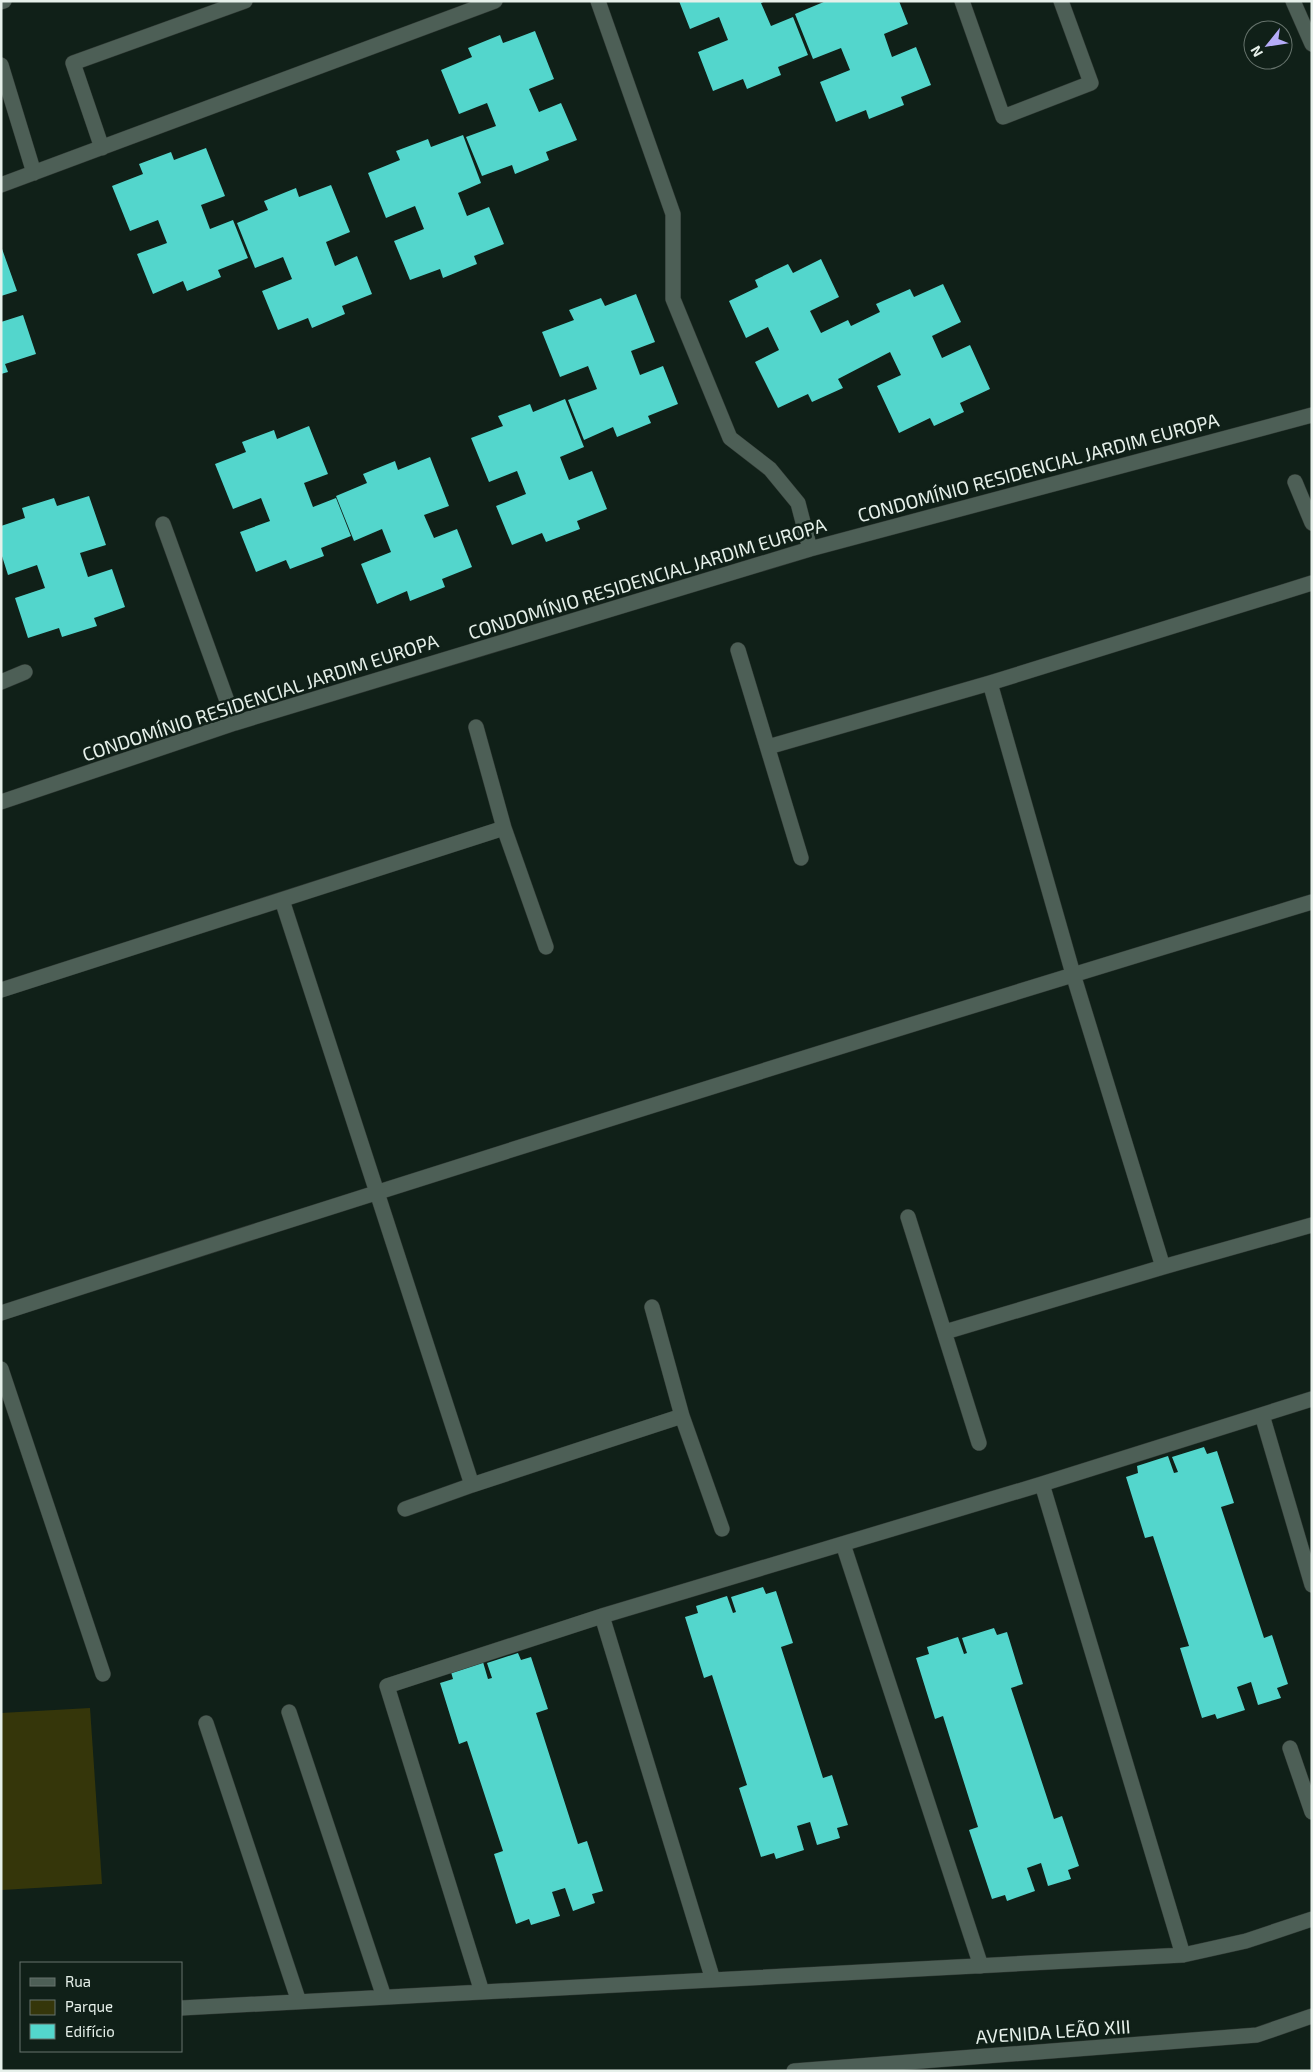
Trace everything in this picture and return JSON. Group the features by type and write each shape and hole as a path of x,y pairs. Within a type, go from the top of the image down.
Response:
{"street":[{"path":"102,148 73,63 245,1"},
{"path":"1,185 495,1"},
{"path":"598,1 673,214 673,299 730,438 770,470 798,504 810,549"},
{"path":"962,1 1003,117 1092,83 1061,1"},
{"path":"1293,1 1312,44"},
{"path":"1,65 34,173"},
{"name":"CONDOMÍNIO RESIDENCIAL JARDIM EUROPA","path":"1,802 235,723 810,549 1312,414"},
{"path":"1295,482 1312,522"},
{"path":"163,524 235,723"},
{"path":"768,747 990,683 1312,583"},
{"path":"738,650 801,858"},
{"path":"1,682 25,672"},
{"path":"990,683 1073,974 1163,1267"},
{"path":"476,727 504,828 546,947"},
{"path":"1,990 504,828"},
{"path":"282,900 472,1484"},
{"path":"1,1313 376,1192 1073,974 1312,902"},
{"path":"908,1217 980,1443"},
{"path":"945,1332 1312,1225"},
{"path":"652,1307 682,1416 722,1529"},
{"path":"1,1369 103,1674"},
{"path":"482,1992 387,1686 602,1616 1042,1484 1312,1399"},
{"path":"1262,1415 1312,1585"},
{"path":"405,1508 472,1484 682,1416"},
{"path":"1042,1484 1183,1955"},
{"path":"842,1544 981,1966"},
{"path":"602,1616 713,1980"},
{"path":"289,1712 384,1997"},
{"path":"206,1723 299,2002"},
{"path":"1290,1748 1312,1812"},
{"path":"182,2008 1183,1955 1246,1941 1312,1919"},
{"name":"AVENIDA LEÃO XIII","path":"794,2071 1257,2035 1312,2016"}],"green space":[{"path":"90,1708 102,1884 2,1890 1,1713"}],"building":[{"path":"679,1 766,1 761,3 771,26 793,17 808,55 778,67 781,75 747,89 743,79 713,91 698,52 728,40 719,17 690,29"},
{"path":"826,1 899,1 908,24 884,34 892,57 916,47 931,85 901,97 904,105 869,119 866,110 836,122 820,82 850,70 841,48 813,59 795,14"},
{"path":"535,31 554,79 529,89 539,112 561,103 577,140 546,152 549,160 515,174 512,165 482,176 466,137 496,126 487,103 459,114 441,70 472,57 468,48 500,35 503,43"},
{"path":"463,135 481,183 458,193 467,216 489,207 504,244 474,256 477,264 443,278 440,269 410,280 394,241 424,229 415,206 386,218 368,173 400,160 396,151 428,139 431,147"},
{"path":"206,148 225,196 201,205 210,229 233,220 248,258 218,270 221,277 187,291 183,281 153,294 137,254 167,243 158,220 130,231 112,186 143,174 139,164 171,152 174,160"},
{"path":"331,185 350,232 326,242 335,266 357,256 372,294 342,306 345,314 312,328 308,318 278,330 262,291 292,279 283,257 255,268 237,223 268,210 264,201 296,188 299,197"},
{"path":"1,246 17,291 1,296"},
{"path":"821,259 839,297 810,311 821,333 848,320 851,326 880,312 876,304 910,289 914,297 943,284 961,322 932,336 942,358 970,345 990,389 960,403 964,412 934,426 930,418 899,433 877,386 901,375 890,352 838,379 843,388 812,402 808,394 778,408 755,362 779,350 768,327 746,338 729,301 758,287 755,280 788,264 793,273"},
{"path":"636,294 655,342 631,351 640,375 663,366 678,404 648,416 651,423 617,437 613,427 584,440 568,400 597,389 588,366 560,377 542,332 574,320 569,310 601,298 605,306"},
{"path":"23,315 36,354 5,364 8,372 1,374 1,322"},
{"path":"565,399 584,447 560,457 569,480 592,471 607,509 577,521 580,529 546,542 542,533 512,545 496,506 526,494 517,471 489,482 471,438 503,426 498,416 530,404 533,412"},
{"path":"309,426 328,474 304,483 313,507 336,498 351,536 321,548 324,556 290,569 286,560 256,572 240,532 270,521 261,498 233,509 215,464 246,452 242,442 274,430 277,439"},
{"path":"430,457 449,506 424,515 434,538 457,529 472,567 442,579 445,587 410,601 407,591 377,604 361,564 391,552 382,529 354,541 336,496 367,483 363,474 395,461 398,470"},
{"path":"89,496 106,545 80,553 88,577 112,569 125,607 94,618 97,626 62,637 59,628 28,638 15,598 45,588 37,565 8,575 1,553 1,526 25,518 22,508 54,498 57,506"},
{"path":"1204,1447 1207,1454 1217,1451 1234,1503 1221,1507 1264,1638 1272,1635 1288,1684 1277,1688 1281,1698 1258,1705 1251,1682 1237,1687 1245,1710 1217,1719 1215,1714 1202,1718 1180,1648 1189,1646 1153,1536 1145,1538 1126,1477 1138,1473 1137,1466 1168,1456 1174,1473 1178,1472 1172,1457"},
{"path":"763,1587 766,1594 776,1591 793,1643 781,1647 823,1778 832,1775 848,1825 837,1828 840,1838 817,1845 810,1822 797,1826 804,1850 776,1859 774,1853 761,1857 739,1788 747,1785 712,1675 704,1678 685,1617 698,1613 696,1606 727,1596 733,1613 736,1612 731,1597"},
{"path":"994,1628 997,1635 1007,1632 1023,1684 1011,1688 1054,1819 1062,1816 1079,1866 1068,1870 1071,1879 1048,1886 1041,1863 1027,1868 1035,1891 1007,1901 1005,1895 992,1899 969,1830 978,1827 943,1716 935,1719 916,1658 929,1654 927,1647 958,1637 964,1654 967,1653 962,1638"},
{"path":"518,1653 521,1660 531,1657 548,1709 536,1713 578,1844 587,1841 603,1891 592,1894 595,1903 573,1911 565,1888 552,1892 560,1916 531,1925 529,1919 516,1924 494,1854 503,1851 467,1741 459,1744 440,1683 453,1679 451,1672 483,1662 488,1679 492,1678 487,1663"}]}
